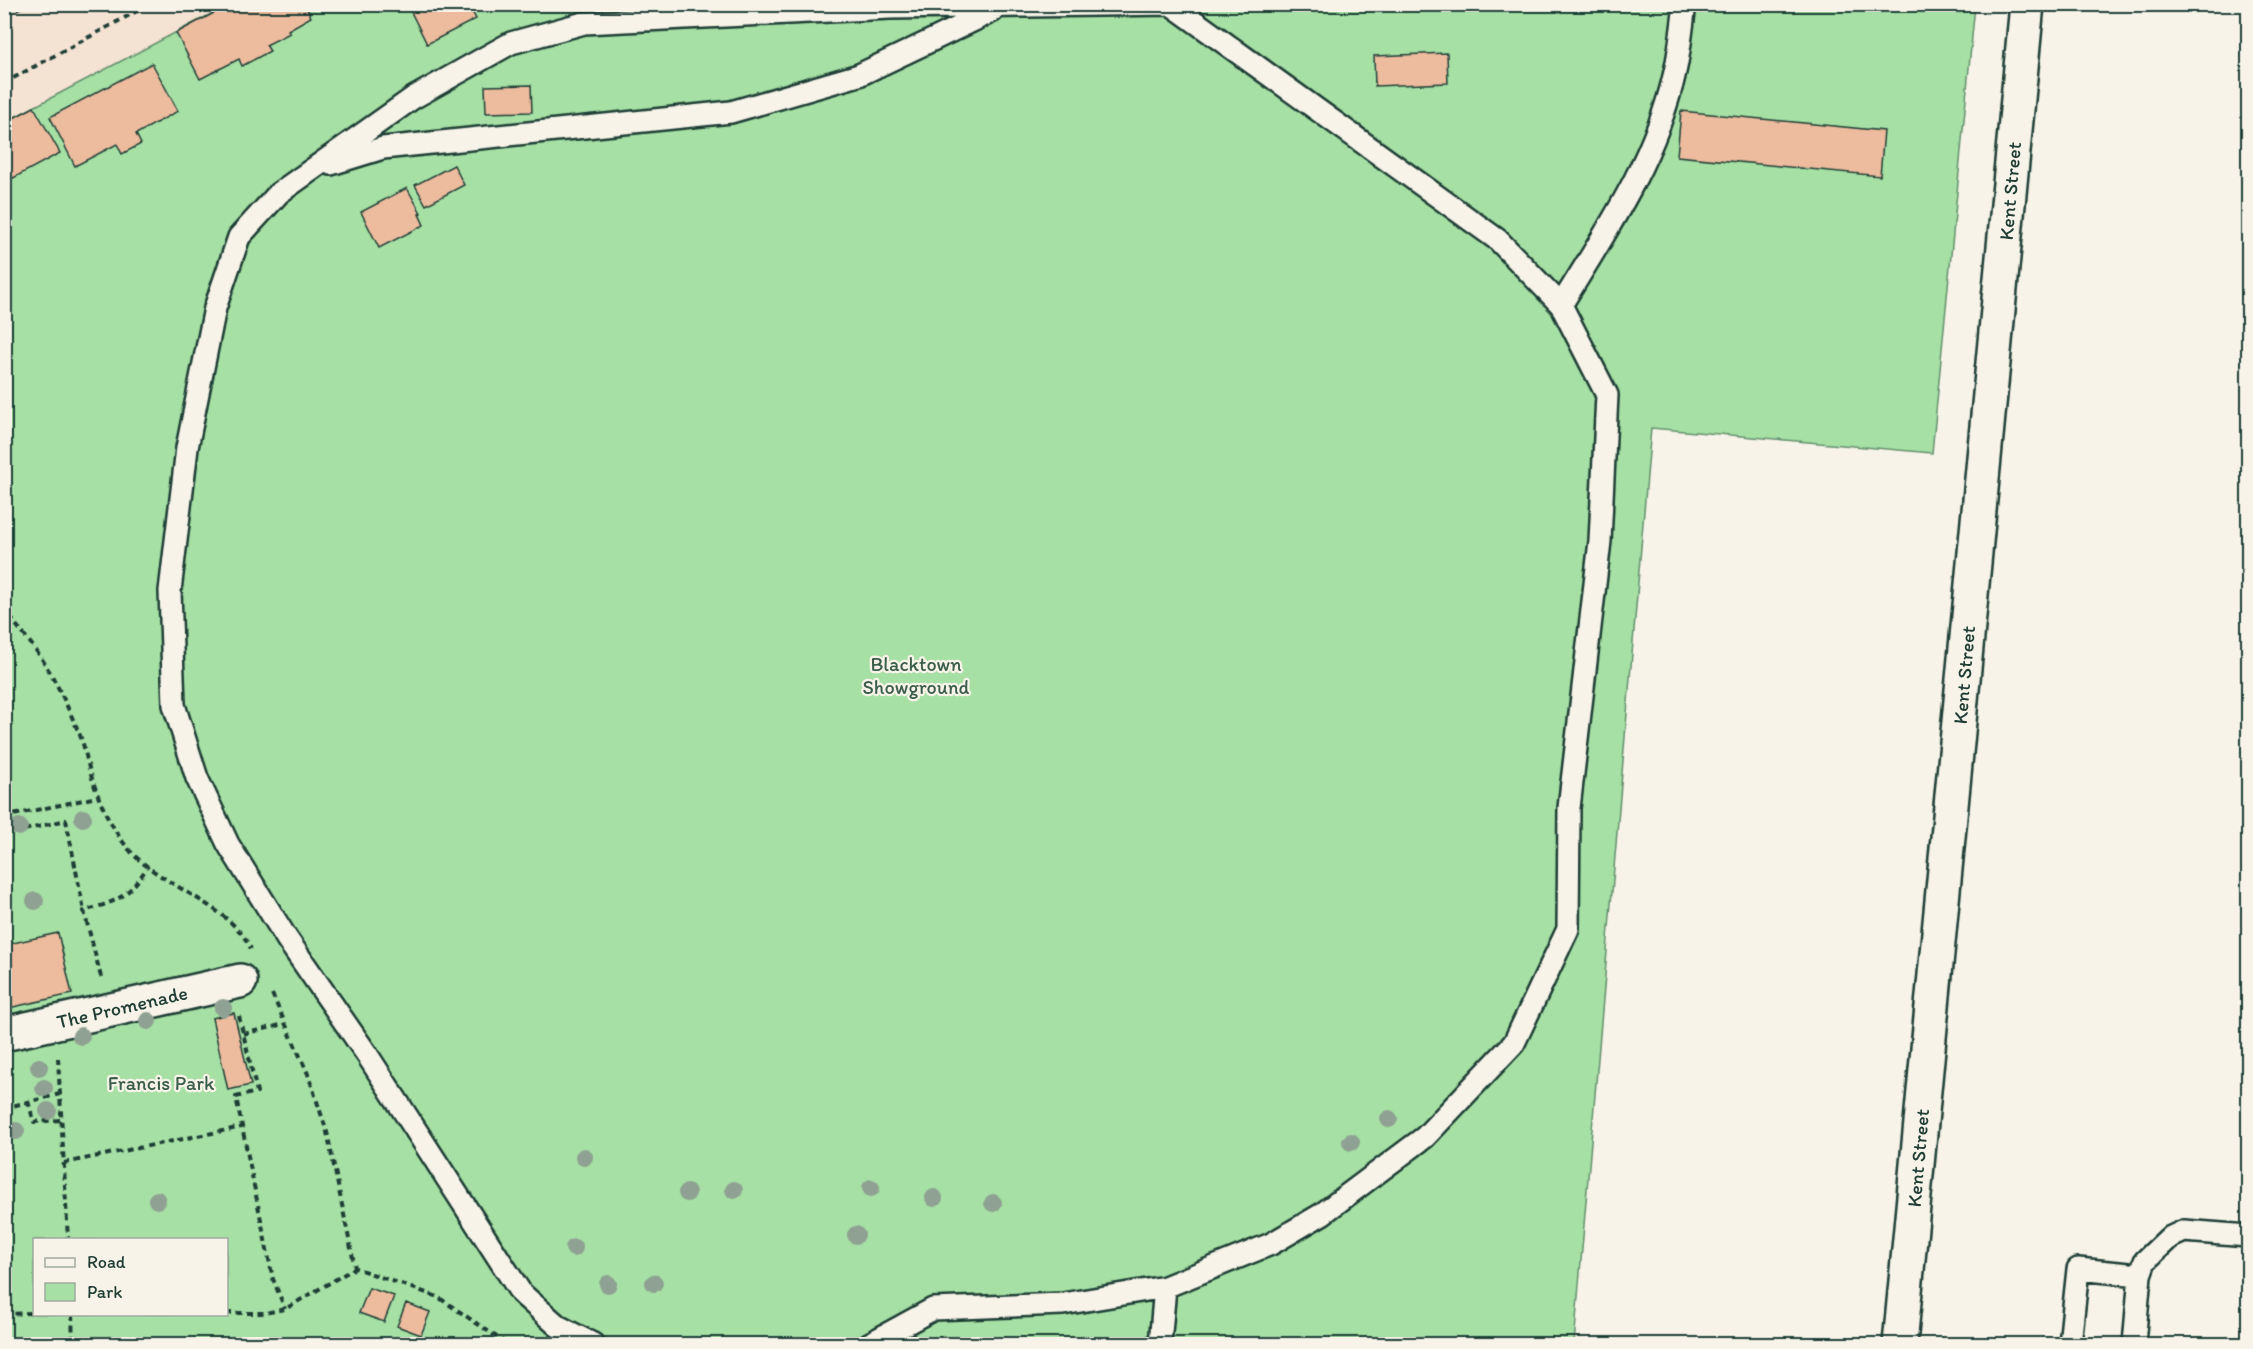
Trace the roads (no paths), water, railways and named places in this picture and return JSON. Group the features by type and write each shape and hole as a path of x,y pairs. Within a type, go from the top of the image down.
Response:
{"street":[{"name":"Kent Street","path":"1900,1344 2027,4"},
{"name":"The Promenade","path":"4,1034 248,976"}],"lane":[{"path":"593,1344 558,1326 521,1293 366,1053 287,939 228,844 197,778 174,705 170,591 187,448 215,308 239,237 279,193 413,98 511,43 584,23 890,8 1173,4 1498,240 1561,305 1607,395 1600,541 1569,808 1568,929 1515,1043 1425,1137 1322,1214 1271,1244 1165,1287 1063,1304 933,1309 869,1344"},
{"path":"1561,305 1620,210 1655,136 1675,72 1685,4"},
{"path":"314,170 383,148 731,112 859,75 999,8"},
{"path":"2134,1344 2140,1275 2145,1261 2169,1238 2184,1231 2248,1236"},
{"path":"2070,1344 2078,1269 2140,1275"},
{"path":"1160,1344 1165,1287"}],"railway":[{"path":"4,15 25,4"}],"park label":[{"name":"Blacktown Showground","path":"916,676"},
{"name":"Francis Park","path":"161,1083"}]}
